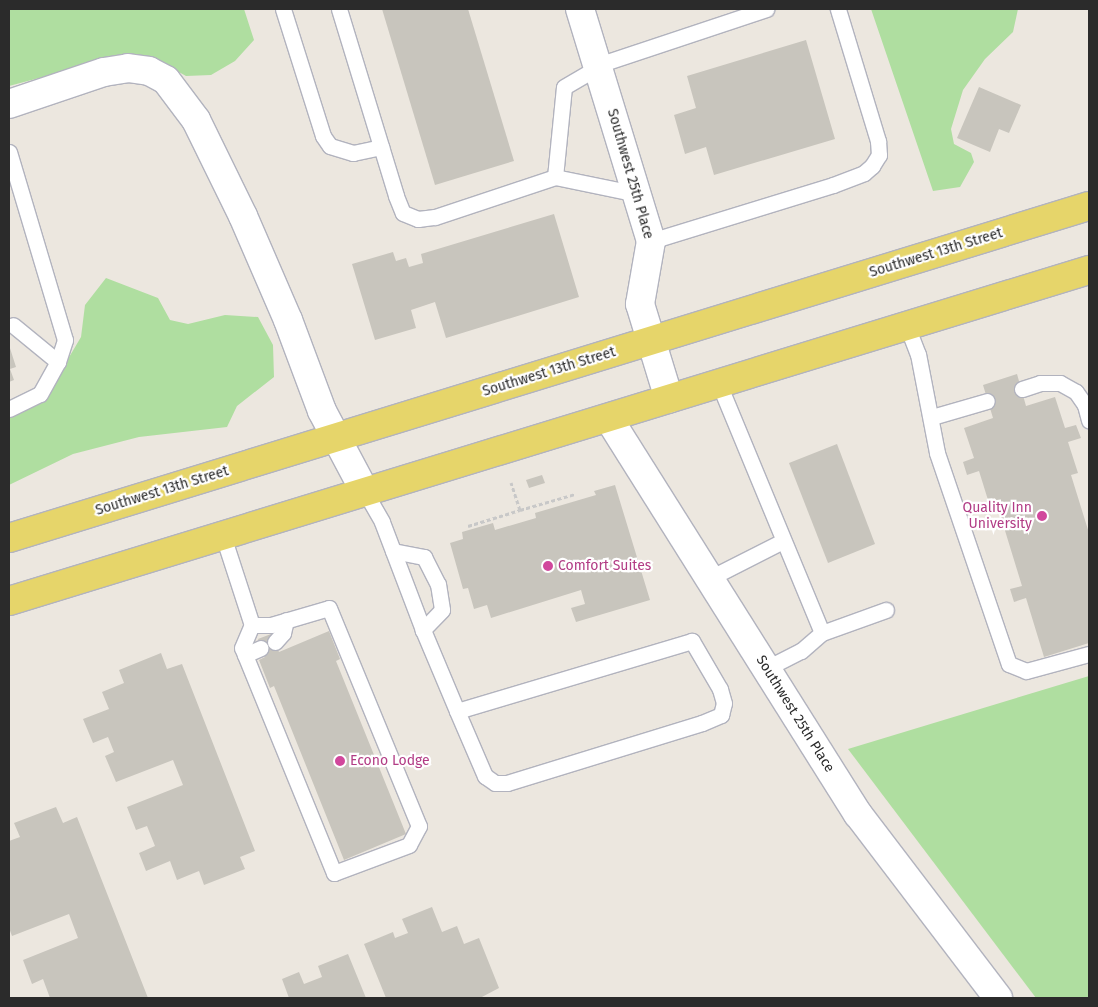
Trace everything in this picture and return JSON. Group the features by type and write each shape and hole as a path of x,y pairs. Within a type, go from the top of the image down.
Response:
{"main road":[{"name":"Southwest 13th Street","path":"9,538 1089,206"},
{"path":"9,601 1089,270"}],"street":[{"name":"Southwest 25th Place","path":"580,9 638,194 651,242 640,304 669,400"},
{"path":"9,104 104,72 128,68 149,71 166,80 196,120 243,216 335,438 365,492"},
{"name":"Southwest 25th Place","path":"609,418 858,814 998,998"}],"lane":[{"path":"283,9 323,136 330,146 353,154 381,147"},
{"path":"339,9 403,212 418,219 435,217 555,177 638,194"},
{"path":"555,177 564,88 607,62 766,9"},
{"path":"651,242 834,185 864,173 872,166 879,155 878,141 838,9"},
{"path":"9,152 65,340 58,362 40,394 9,409"},
{"path":"13,326 58,362"},
{"path":"907,326 918,354 932,417 937,453 1008,664 1026,671 1089,654"},
{"path":"1022,389 1040,382 1060,383 1076,392 1085,405 1089,420"},
{"path":"719,384 822,633"},
{"path":"932,417 987,401"},
{"path":"365,492 382,522 424,630 457,711 485,776 495,783 507,783 702,723 721,715 724,703 720,689 692,641 457,711"},
{"path":"223,536 252,625 242,648 334,873 409,845 419,826 329,608 286,620 252,625"},
{"path":"710,578 783,541"},
{"path":"393,551 424,557 438,584 442,610 424,630"},
{"path":"767,668 800,651 822,633 886,610"},
{"path":"245,655 268,645 283,633 286,620"}],"path":[{"path":"511,482 520,510"},
{"path":"468,526 574,494"}],"green space":[{"path":"9,9 244,9 254,40 235,61 211,75 186,76 159,61 118,57 9,86"},
{"path":"871,9 1018,9 1013,32 985,59 963,90 951,129 954,144 971,153 974,162 960,187 933,191"},
{"path":"106,278 158,298 170,320 188,324 225,315 258,317 273,345 274,377 237,406 227,427 139,437 73,454 9,485 9,417 42,403 81,337 85,305"},
{"path":"1089,676 1089,998 1036,998 848,749"}],"building":[{"path":"382,9 468,9 514,161 435,185"},
{"path":"806,40 835,139 714,175 706,147 685,154 674,115 696,108 687,76"},
{"path":"979,87 1021,105 1009,133 999,129 990,152 957,138"},
{"path":"554,214 579,297 446,338 435,302 411,310 416,328 375,340 352,264 393,252 396,261 406,258 409,267 423,263 421,254"},
{"path":"9,345 16,367 10,369 14,380 9,382"},
{"name":"Quality Inn University","path":"1017,374 1026,406 1055,397 1065,428 1076,425 1081,438 1068,442 1078,473 1071,475 1089,533 1089,643 1044,657 1026,598 1014,602 1010,589 1022,586 995,498 988,500 979,471 967,475 963,462 974,458 964,428 993,418 983,385"},
{"path":"837,444 875,544 828,563 789,463"},
{"path":"542,475 545,483 529,488 526,480"},
{"name":"Comfort Suites","path":"615,485 650,600 576,622 571,608 585,604 581,590 491,618 487,605 474,609 468,588 463,589 450,543 463,539 462,532 493,523 495,530 536,518 535,513 596,495 594,491"},
{"name":"Econo Lodge","path":"329,631 340,659 336,661 406,834 344,860 274,686 270,688 259,660 265,657 258,639 271,634 279,652"},
{"path":"161,653 167,669 182,664 255,851 240,857 245,869 204,885 199,871 177,880 170,861 146,871 139,853 155,846 147,826 136,830 127,807 183,785 173,760 116,782 105,756 114,752 108,737 93,743 83,719 109,709 102,692 124,683 119,670"},
{"path":"56,807 63,823 77,817 148,998 50,998 43,979 32,984 23,960 78,938 69,914 12,936 9,928 9,841 20,837 14,823"},
{"path":"432,907 442,932 457,926 464,944 479,938 499,988 480,998 386,998 364,944 393,932 395,938 408,933 402,919"},
{"path":"348,954 366,998 289,998 282,979 299,972 304,984 322,977 318,966"}],"place":[{"name":"Quality Inn University","path":"1042,516"},
{"name":"Comfort Suites","path":"548,566"},
{"name":"Econo Lodge","path":"340,761"}]}
